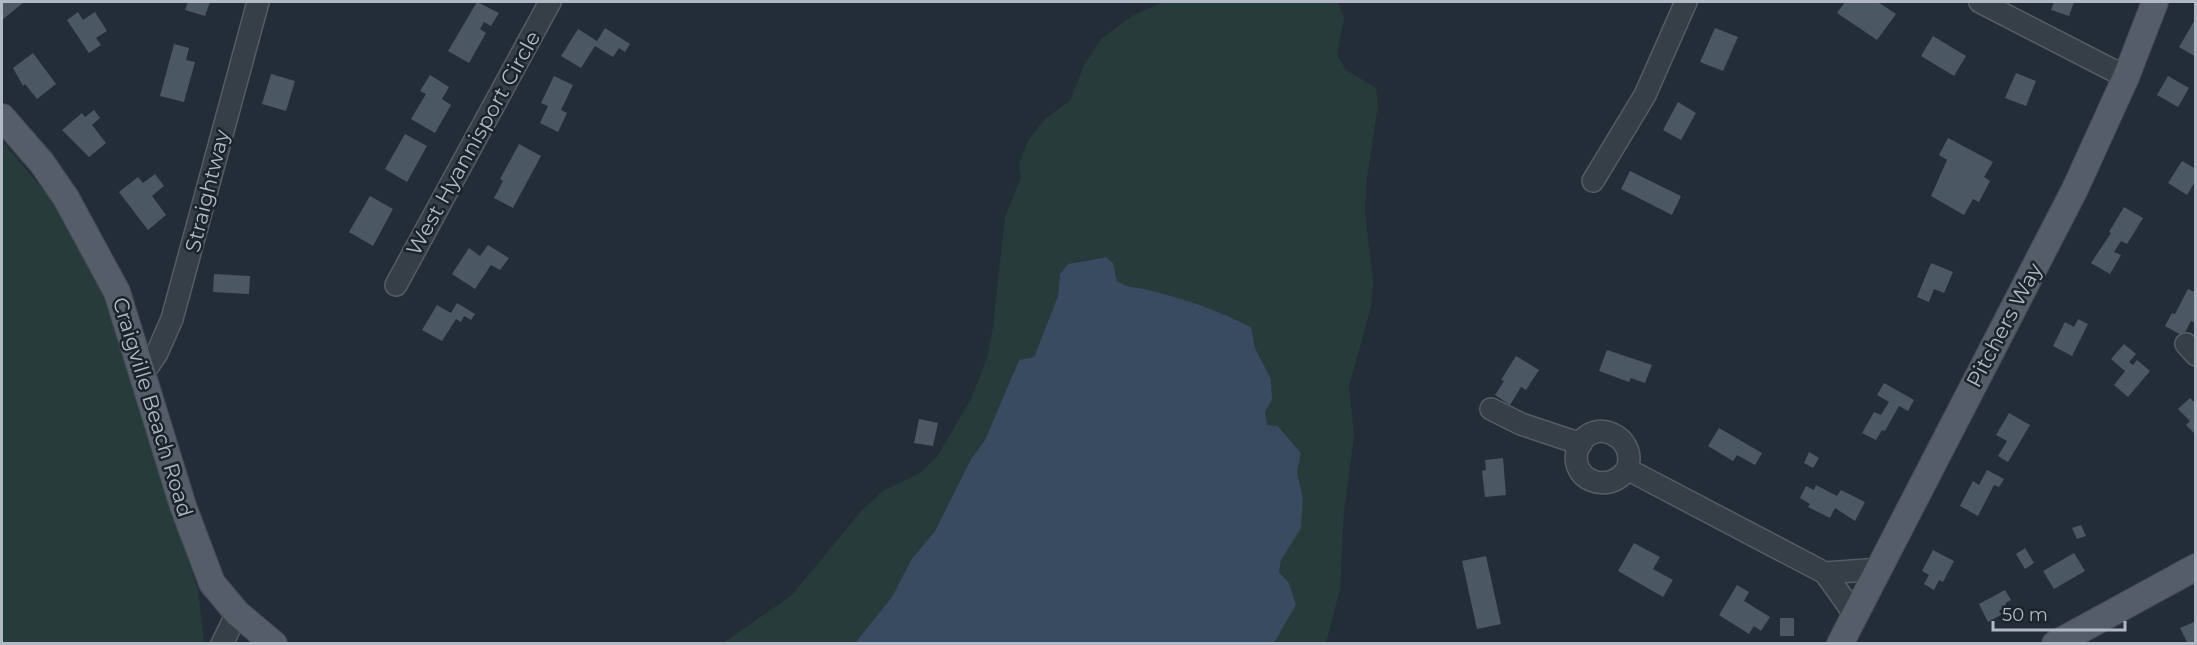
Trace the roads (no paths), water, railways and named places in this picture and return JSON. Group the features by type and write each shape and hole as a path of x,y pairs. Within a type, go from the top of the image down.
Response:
{"main road":[{"name":"Pitchers Way","path":"1840,644 2075,189 2126,77 2155,2"},
{"name":"Craigville Beach Road","path":"2,117 42,163 87,232 117,292 201,559 212,583 237,613 274,644"},
{"path":"2055,644 2196,567"}],"street":[{"name":"Straightway","path":"143,374 158,353 172,320 258,2"},
{"name":"West Hyannisport Circle","path":"396,285 550,2"},
{"path":"1593,181 1645,95 1686,2"},
{"path":"1980,2 2126,77"},
{"path":"1491,409 1521,424 1581,444"},
{"path":"1596,432 1617,435 1628,448 1630,459 1627,469 1615,482 1603,484 1592,481 1582,474 1577,463 1581,444 1596,432"},
{"path":"1627,469 1825,573 1855,615"},
{"path":"1825,573 1880,569"},
{"path":"222,644 237,613"}],"water":[{"path":"1106,257 1113,263 1117,281 1121,283 1188,301 1251,327 1255,348 1271,379 1272,400 1265,412 1267,425 1278,426 1301,453 1297,472 1303,498 1301,528 1281,560 1279,572 1289,583 1296,605 1274,643 855,643 892,597 911,560 935,531 971,459 985,440 1019,360 1034,357 1058,296 1060,274 1068,264"}]}
